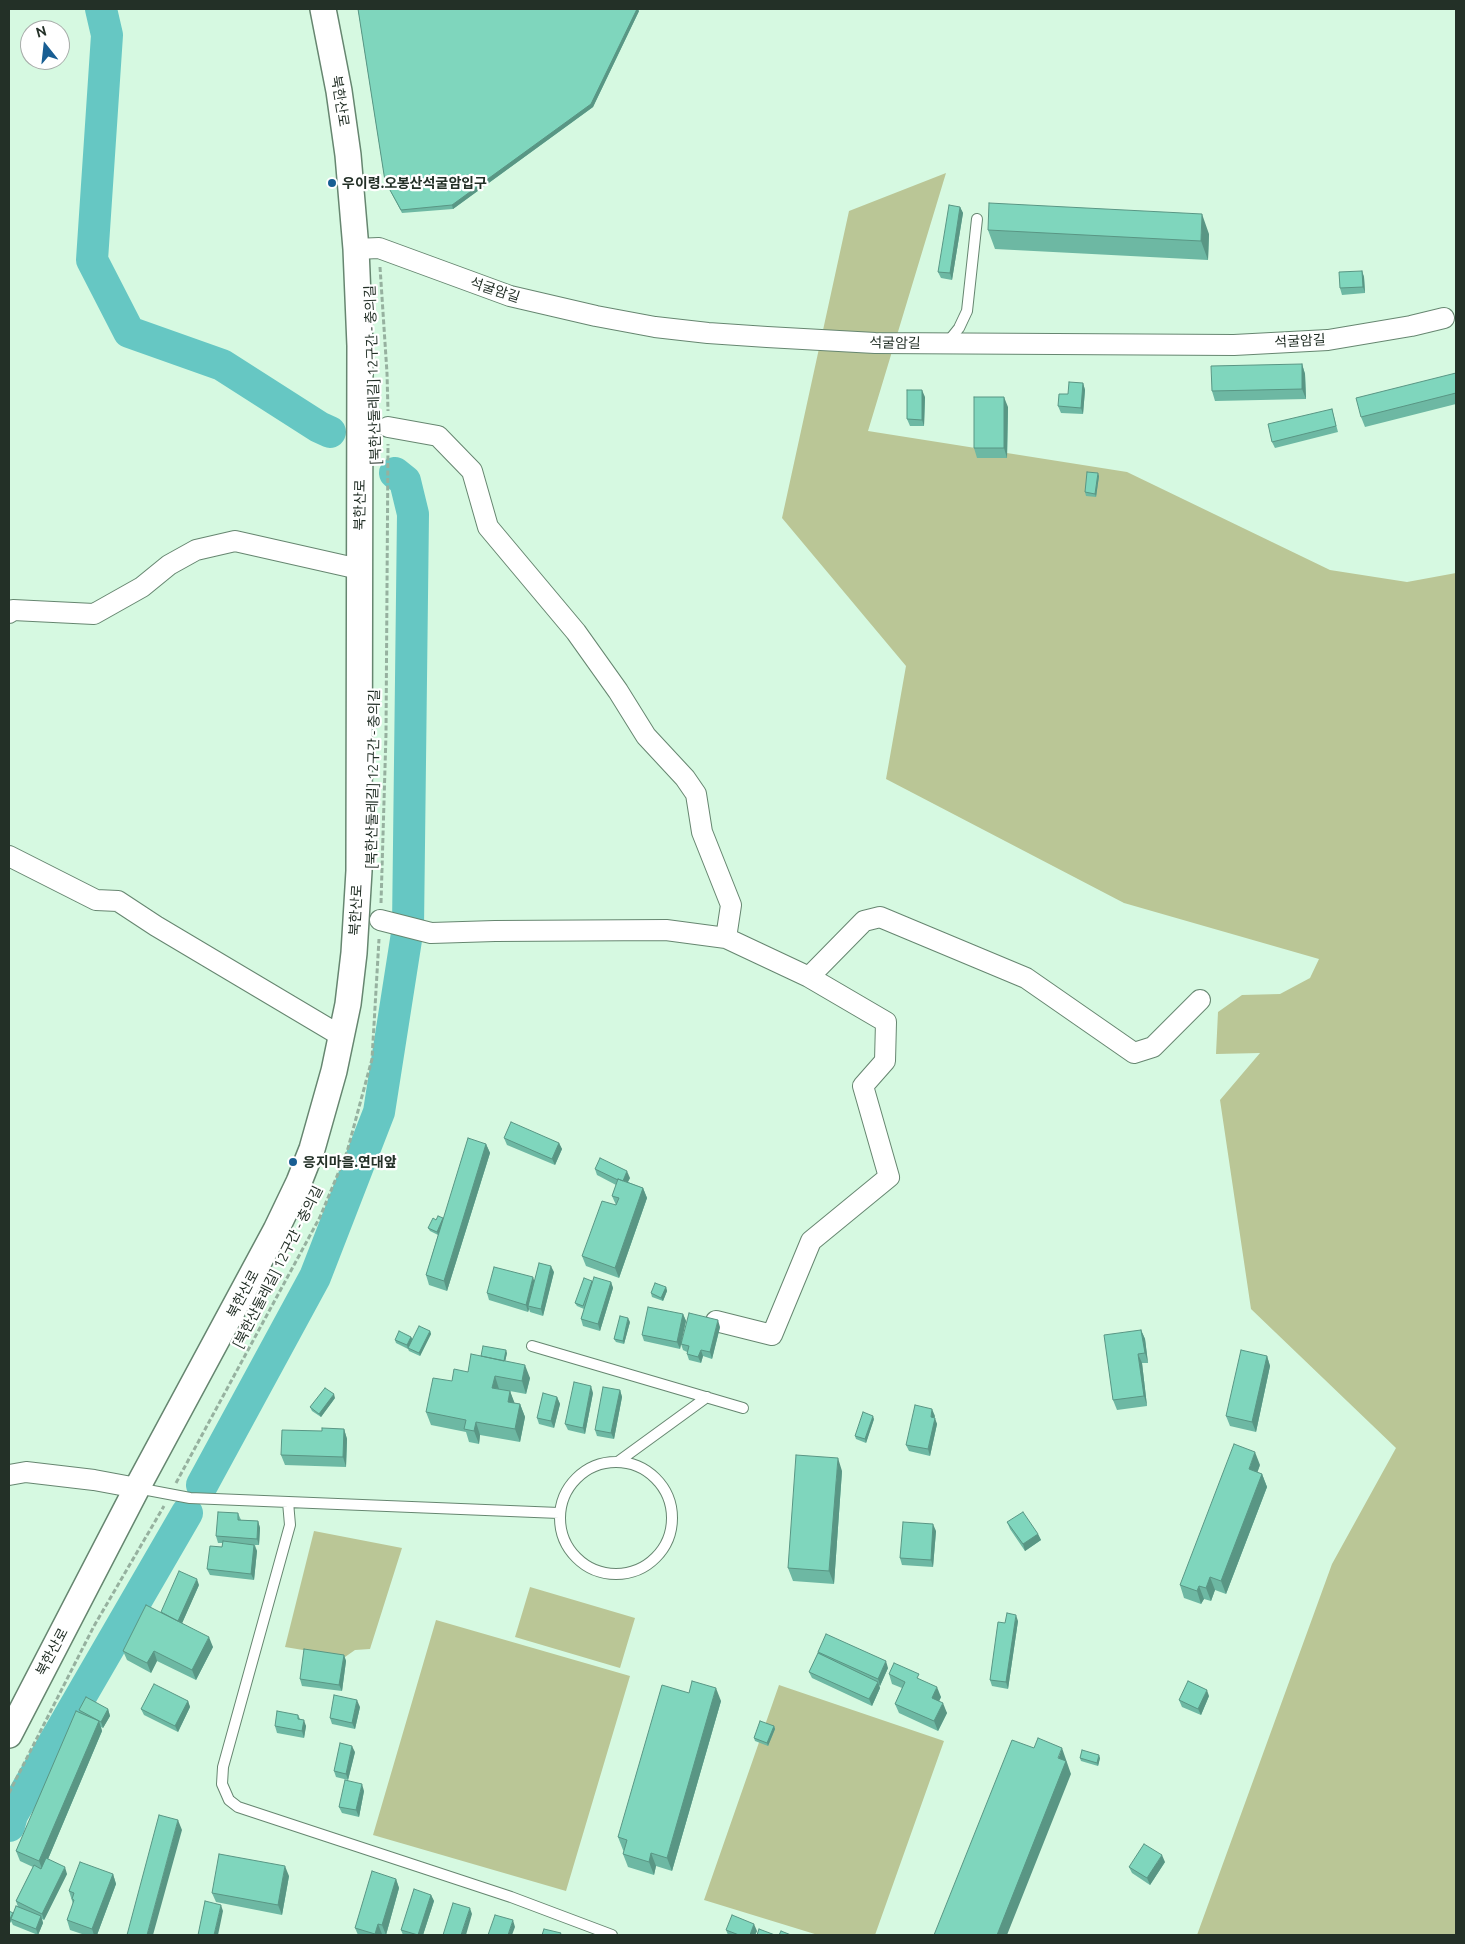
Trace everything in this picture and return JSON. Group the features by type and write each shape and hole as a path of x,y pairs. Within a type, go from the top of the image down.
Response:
{"street":[{"name":"북한산로","path":"9,1735 137,1488 237,1304 299,1182 312,1149 334,1071 348,1004 354,953 359,871 360,346 368,249 348,154 323,9"},
{"name":"석굴암길","path":"368,249 510,296 596,316 708,334 767,338 874,344 1146,346 1262,343 1328,340 1411,326 1444,318"},
{"path":"388,427 438,436 472,471 488,527 576,632 618,691 646,736 685,778 696,794 702,832 731,905 726,938"},
{"path":"9,613 14,610 94,614 142,587 169,565 196,550 234,541 359,569"},
{"path":"9,856 96,900 118,901 156,926 341,1036"},
{"path":"809,977 864,921 880,917 1026,978 1134,1053 1153,1047 1200,1000"},
{"path":"381,920 431,933 666,930 726,938 809,977 886,1022 885,1061 863,1086 889,1177 811,1241 772,1335 716,1320"},
{"path":"9,1475 26,1472 94,1480 137,1488"}],"lane":[{"path":"947,344 959,328 967,311 977,219"},
{"path":"532,1346 743,1408"},
{"path":"619,1461 707,1397"},
{"path":"619,1461 636,1465 650,1473 662,1485 670,1500 672,1516 670,1533 663,1548 651,1562 634,1571 616,1574 597,1572 581,1563 568,1549 560,1532 559,1513 564,1495 574,1479 587,1469 602,1462 619,1461"},
{"path":"137,1488 190,1498 559,1513"},
{"path":"288,1502 290,1525 223,1767 222,1784 229,1800 238,1807 511,1897 612,1935"}],"path":[{"name":"[북한산둘레길] 12구간 - 충의길","path":"9,1794 94,1626 170,1494 320,1217 347,1152 372,1059 381,920 386,734 388,427 387,373 368,249"}],"green space":[{"path":"946,173 868,431 1127,472 1330,570 1407,582 1456,573 1456,1935 1197,1935 1332,1564 1396,1448 1251,1309 1220,1100 1260,1053 1216,1054 1218,1012 1242,995 1280,994 1310,978 1319,959 1124,903 886,779 906,666 782,518 849,211"},
{"path":"314,1531 402,1548 370,1649 355,1650 345,1657 285,1647"},
{"path":"530,1587 635,1618 620,1668 515,1637"},
{"path":"436,1620 630,1676 566,1891 373,1835"},
{"path":"779,1685 944,1741 875,1935 818,1935 704,1900"}],"building":[{"path":"358,9 637,9 591,104 452,205 401,210 385,181"},
{"path":"989,203 1202,214 1201,241 988,230"},
{"path":"949,205 960,207 950,273 938,272"},
{"path":"1362,271 1363,287 1340,288 1339,272"},
{"path":"1302,364 1302,389 1212,391 1211,366"},
{"path":"1456,373 1456,393 1361,417 1356,398"},
{"path":"1069,382 1083,383 1081,408 1058,406 1059,394 1068,394"},
{"path":"907,390 922,390 922,420 907,419"},
{"path":"974,397 1004,397 1004,448 974,448"},
{"path":"1332,409 1336,426 1272,442 1268,424"},
{"path":"1087,472 1098,473 1095,494 1085,492"},
{"path":"511,1122 559,1143 552,1159 504,1138"},
{"path":"468,1138 486,1144 444,1281 426,1275"},
{"path":"600,1158 627,1171 623,1181 595,1169"},
{"path":"618,1179 643,1188 615,1268 582,1256 602,1201 616,1205 619,1198 612,1196"},
{"path":"438,1216 443,1218 437,1232 428,1228 433,1218 436,1220"},
{"path":"539,1263 551,1266 541,1309 528,1306"},
{"path":"494,1267 533,1277 526,1305 487,1293"},
{"path":"594,1277 611,1282 598,1324 581,1319"},
{"path":"584,1278 592,1281 583,1306 575,1303"},
{"path":"655,1283 666,1287 661,1298 651,1293"},
{"path":"648,1307 683,1314 677,1342 642,1335"},
{"path":"689,1313 718,1320 710,1352 701,1350 698,1357 687,1354 689,1346 681,1344"},
{"path":"620,1316 628,1318 623,1341 614,1339"},
{"path":"419,1326 430,1331 419,1353 408,1348"},
{"path":"1141,1330 1145,1353 1138,1354 1144,1396 1113,1400 1104,1335"},
{"path":"399,1331 411,1337 407,1345 395,1340"},
{"path":"483,1346 506,1350 504,1361 481,1356"},
{"path":"1241,1350 1267,1356 1252,1422 1226,1416"},
{"path":"471,1354 525,1365 522,1381 495,1376 492,1388 510,1391 508,1402 520,1404 515,1429 476,1422 474,1431 464,1429 466,1420 426,1412 433,1378 452,1381 454,1369 468,1372"},
{"path":"574,1382 591,1386 583,1428 565,1424"},
{"path":"603,1387 620,1390 611,1433 595,1430"},
{"path":"325,1388 334,1394 319,1414 310,1407"},
{"path":"543,1393 557,1397 551,1421 537,1418"},
{"path":"915,1405 932,1409 931,1417 935,1418 928,1449 906,1445"},
{"path":"863,1412 873,1416 865,1439 855,1436"},
{"path":"322,1428 344,1429 343,1457 281,1455 282,1430 322,1431"},
{"path":"1234,1444 1255,1452 1249,1469 1262,1474 1221,1581 1210,1577 1206,1588 1199,1586 1197,1591 1180,1585"},
{"path":"796,1455 838,1458 829,1571 788,1568"},
{"path":"218,1512 238,1513 238,1520 258,1521 257,1539 216,1536"},
{"path":"1023,1512 1038,1534 1023,1544 1007,1522"},
{"path":"903,1522 933,1524 931,1560 900,1558"},
{"path":"223,1541 254,1545 251,1574 207,1569 210,1546 222,1547"},
{"path":"179,1571 197,1579 178,1621 161,1612"},
{"path":"146,1605 209,1637 192,1670 154,1651 147,1663 123,1651"},
{"path":"1007,1613 1016,1615 1006,1682 990,1680 998,1622 1005,1623"},
{"path":"826,1634 886,1661 878,1679 818,1652"},
{"path":"304,1649 344,1655 339,1685 300,1679"},
{"path":"818,1653 878,1682 869,1699 809,1672"},
{"path":"894,1663 919,1674 917,1678 937,1687 932,1698 943,1703 934,1721 895,1704 905,1682 889,1674"},
{"path":"692,1681 716,1688 667,1858 651,1853 649,1862 623,1854 627,1840 618,1837 662,1685 689,1693"},
{"path":"1188,1681 1207,1690 1198,1709 1179,1700"},
{"path":"154,1684 188,1701 175,1726 141,1709"},
{"path":"334,1695 357,1700 352,1723 330,1718"},
{"path":"86,1697 108,1709 101,1722 79,1710"},
{"path":"76,1711 99,1721 39,1861 16,1851"},
{"path":"277,1711 298,1715 298,1719 304,1720 302,1731 275,1726"},
{"path":"760,1721 774,1726 767,1743 754,1738"},
{"path":"1038,1738 1062,1748 1058,1758 1066,1761 997,1935 934,1935 1012,1740 1034,1748"},
{"path":"340,1743 352,1746 346,1774 334,1771"},
{"path":"1082,1750 1099,1755 1097,1763 1080,1758"},
{"path":"345,1780 362,1784 356,1810 339,1807"},
{"path":"159,1815 178,1820 147,1935 127,1935"},
{"path":"1144,1844 1162,1855 1147,1878 1129,1867"},
{"path":"219,1854 285,1866 278,1905 212,1893"},
{"path":"46,1858 65,1867 42,1914 16,1901 34,1865 41,1869"},
{"path":"80,1862 113,1874 92,1929 67,1920 74,1900 72,1899 74,1893 69,1891"},
{"path":"372,1871 396,1879 382,1925 378,1924 375,1934 355,1928"},
{"path":"414,1889 431,1895 418,1935 401,1930"},
{"path":"205,1901 221,1905 214,1935 198,1935"},
{"path":"453,1903 470,1908 461,1935 443,1935"},
{"path":"16,1906 41,1916 36,1929 11,1919"},
{"path":"9,1911 13,1913 9,1920"},
{"path":"495,1915 513,1920 508,1935 488,1935"},
{"path":"732,1915 754,1924 750,1935 739,1935 726,1930"},
{"path":"544,1929 561,1933 560,1935 542,1935"},
{"path":"759,1929 775,1935 757,1935"},
{"path":"781,1931 791,1935 779,1935"}],"waterway":[{"path":"101,9 107,35 92,260 129,332 222,365 319,427 330,432"},
{"path":"202,1485 315,1277 379,1112 408,927 413,514 405,481 395,473"},
{"path":"9,1826 12,1815 187,1513"}],"place":[{"name":"우이령.오봉산석굴암입구","path":"332,183"},
{"name":"응지마을.연대앞","path":"293,1162"}]}
